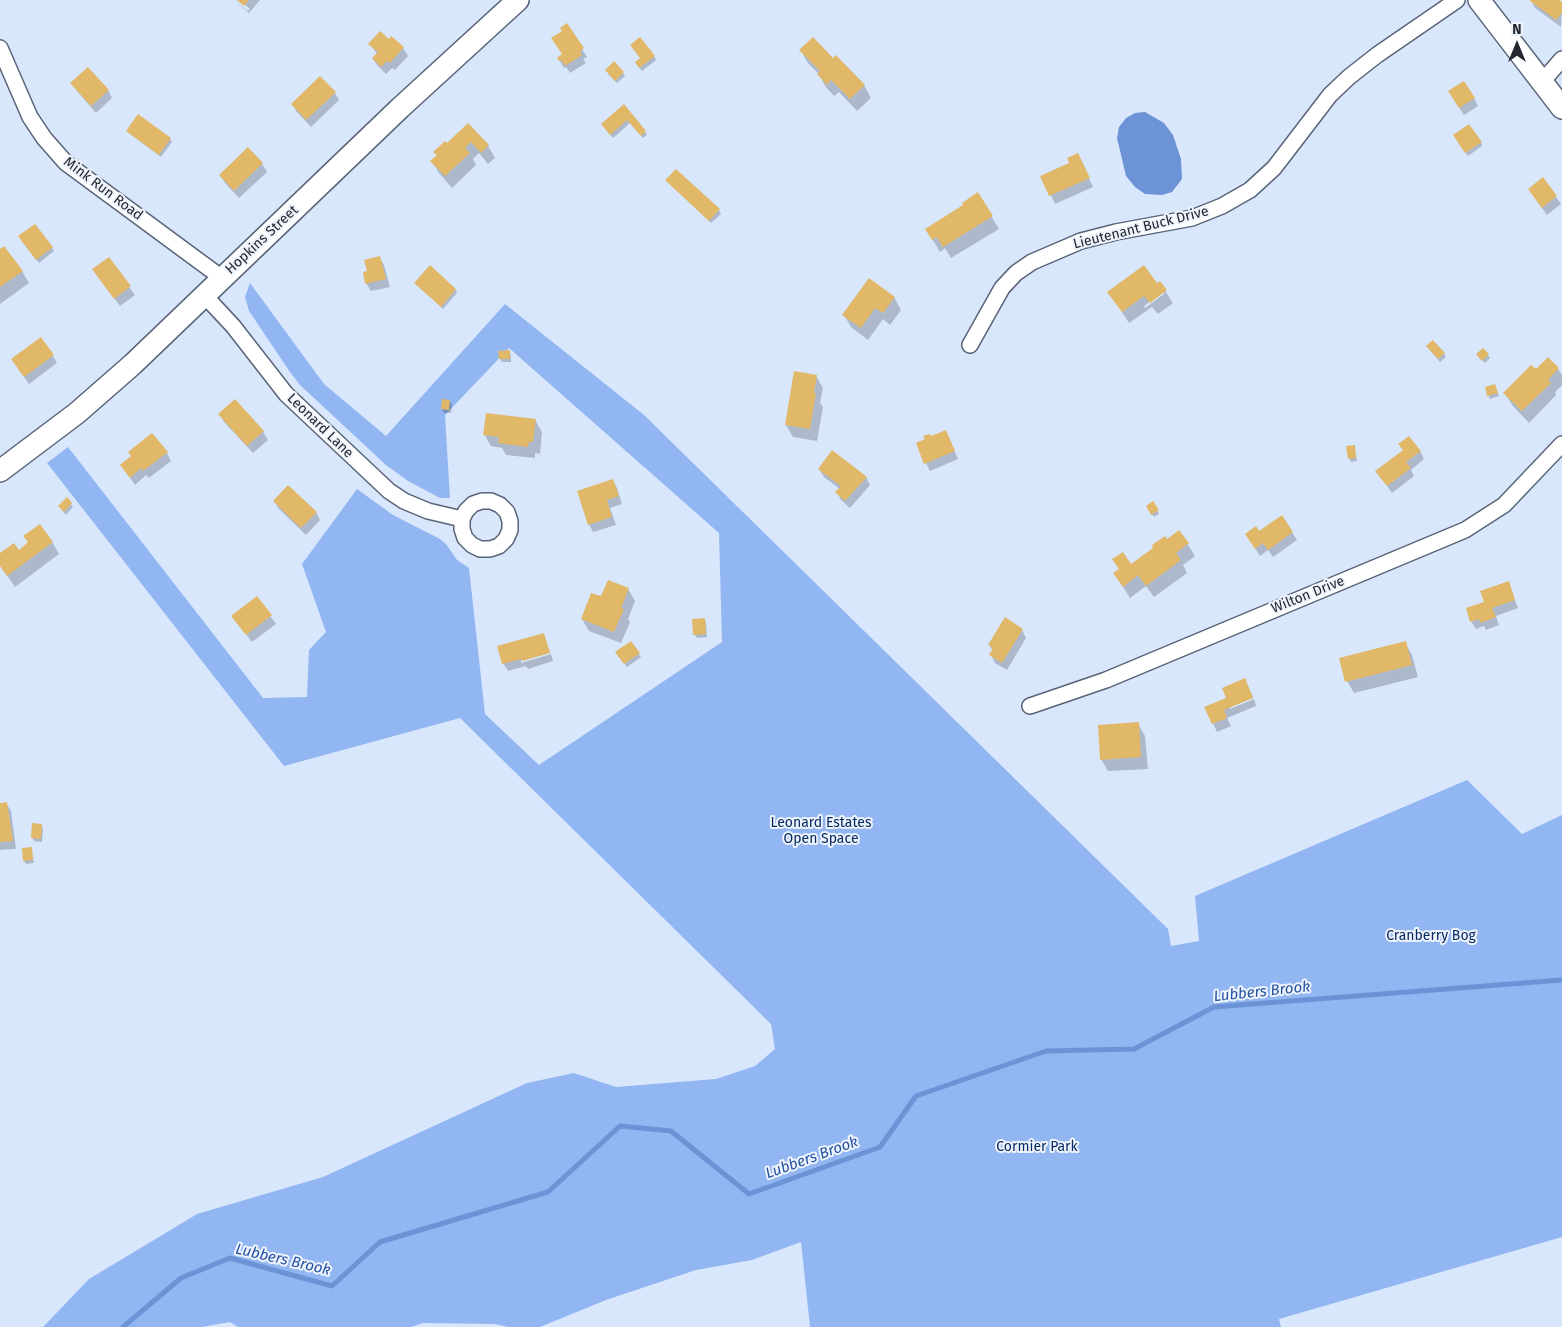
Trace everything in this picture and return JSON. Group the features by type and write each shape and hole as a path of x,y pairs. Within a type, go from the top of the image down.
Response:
{"street":[{"name":"Hopkins Street","path":"0,472 77,413 108,386 205,296 400,108 518,0"},
{"name":"Lieutenant Buck Drive","path":"970,345 1002,288 1016,273 1032,262 1081,241 1200,215 1222,206 1250,190 1274,168 1330,95 1377,55 1457,0"},
{"path":"1479,0 1562,108"},
{"name":"Mink Run Road","path":"0,48 30,118 44,138 66,163 222,278"},
{"path":"1541,83 1562,60"},
{"name":"Leonard Lane","path":"205,296 234,326 286,394 376,480 396,496 414,506 462,520"},
{"name":"Wilton Drive","path":"1030,706 1106,680 1465,530 1504,505 1562,444"}],"green space":[{"path":"250,283 324,384 386,436 505,304 644,415 1168,929 1171,946 1199,941 1195,896 1467,780 1522,834 1562,815 1562,1237 1279,1319 1281,1327 810,1327 801,1242 752,1260 696,1270 606,1300 540,1327 423,1323 411,1327 238,1327 230,1322 202,1327 43,1327 89,1279 197,1214 323,1177 527,1083 574,1073 616,1087 716,1079 755,1066 775,1049 771,1024 460,718 284,766 47,463 68,447 263,698 307,697 309,650 326,632 302,564 357,489 393,515 440,539 446,544 457,560 469,568 485,714 539,765 722,642 719,533 509,348 445,415 450,498 440,498 408,481 386,465 300,385 249,311 245,297"}],"shaded area":[{"path":"1145,112 1164,123 1173,135 1181,159 1182,179 1172,192 1162,195 1145,194 1135,187 1126,176 1117,138 1119,127 1126,118 1135,113"}],"building":[{"path":"237,0 249,0 244,6"},
{"path":"1529,0 1559,0 1562,2 1562,13 1556,20"},
{"path":"567,23 584,48 580,51 582,55 565,66 557,58 562,54 551,38 562,31 560,28"},
{"path":"380,31 389,39 391,36 404,47 390,63 387,61 381,67 372,58 378,52 368,44"},
{"path":"640,37 655,56 639,68 635,62 640,58 630,45"},
{"path":"813,37 833,58 836,55 865,85 850,99 831,80 827,85 817,74 820,71 799,50"},
{"path":"614,61 624,72 615,81 605,70"},
{"path":"88,67 109,90 91,106 70,83"},
{"path":"320,76 336,92 306,120 291,104"},
{"path":"1464,81 1475,98 1459,108 1448,91"},
{"path":"624,104 646,131 641,136 627,120 610,135 601,124"},
{"path":"138,114 171,138 159,155 126,131"},
{"path":"468,123 489,145 481,153 471,142 465,148 470,153 445,176 430,161 437,155 433,152 445,141 447,143"},
{"path":"1469,124 1482,142 1465,153 1453,135"},
{"path":"248,147 263,163 234,191 219,175"},
{"path":"1078,153 1090,178 1049,196 1040,176 1069,163 1067,158"},
{"path":"676,169 720,209 709,221 665,180"},
{"path":"1543,177 1557,196 1542,208 1528,189"},
{"path":"978,192 993,216 943,247 937,237 932,240 925,229 963,205 962,203"},
{"path":"35,224 53,247 36,260 18,236"},
{"path":"4,246 23,271 0,287 0,249"},
{"path":"380,256 386,279 365,284 363,272 367,271 364,260"},
{"path":"109,257 131,286 114,299 92,269"},
{"path":"430,265 456,289 441,307 414,283"},
{"path":"1144,265 1157,283 1160,281 1167,290 1150,303 1144,296 1122,312 1107,292"},
{"path":"869,278 895,297 883,313 875,308 861,328 842,315"},
{"path":"41,337 54,355 24,377 11,359"},
{"path":"1433,340 1445,353 1438,359 1426,346"},
{"path":"1483,348 1489,354 1482,361 1476,354"},
{"path":"510,350 510,359 499,359 498,351"},
{"path":"1548,357 1559,368 1548,380 1551,383 1522,411 1503,393 1531,365 1536,369"},
{"path":"794,371 817,375 810,429 785,425"},
{"path":"1495,384 1498,393 1487,396 1485,387"},
{"path":"235,399 264,431 247,446 218,414"},
{"path":"442,399 450,400 449,410 441,409"},
{"path":"486,413 536,419 533,442 529,442 528,447 498,443 499,437 483,435"},
{"path":"946,430 955,451 924,464 916,443 925,439 923,436 930,434 931,436"},
{"path":"152,433 168,452 143,471 141,468 130,478 120,465 131,456 128,452"},
{"path":"1409,436 1421,451 1406,462 1411,468 1387,486 1375,471 1403,450 1398,444"},
{"path":"1355,445 1356,458 1348,459 1346,446"},
{"path":"832,450 867,477 845,501 835,492 841,486 818,469"},
{"path":"613,479 619,496 607,500 612,517 588,525 577,491"},
{"path":"288,485 317,512 301,528 273,501"},
{"path":"67,497 72,503 64,512 58,506"},
{"path":"1153,501 1159,510 1151,515 1146,506"},
{"path":"1282,515 1293,532 1268,550 1263,543 1255,549 1245,534 1256,526 1259,531"},
{"path":"40,524 53,542 7,576 0,566 0,553 14,543 19,550 28,542 23,536"},
{"path":"1179,530 1189,543 1176,553 1181,560 1146,586 1138,575 1123,587 1113,573 1119,569 1112,559 1123,552 1131,564 1153,548 1152,545 1165,536 1167,539"},
{"path":"608,580 629,588 621,608 624,609 614,632 581,619 591,593 601,596"},
{"path":"1509,581 1515,600 1492,608 1496,617 1480,623 1479,619 1470,622 1466,608 1484,602 1480,591"},
{"path":"257,596 272,615 246,635 231,616"},
{"path":"1005,617 1023,629 1002,663 989,655 993,648 988,645"},
{"path":"705,618 706,634 693,635 692,619"},
{"path":"544,633 550,653 522,661 521,659 502,664 497,646"},
{"path":"631,641 640,653 624,664 615,652"},
{"path":"1406,641 1412,665 1345,682 1339,658"},
{"path":"1245,678 1253,698 1224,710 1227,718 1212,724 1204,707 1226,698 1222,688"},
{"path":"1139,722 1141,757 1100,760 1098,725"},
{"path":"7,802 13,841 0,842 0,803"},
{"path":"32,823 42,824 41,839 31,838"},
{"path":"32,847 33,860 23,861 22,848"}],"waterway":[{"name":"Lubbers Brook","path":"123,1327 181,1278 230,1258 332,1286 380,1242 548,1192 620,1126 671,1131 749,1194 880,1147 916,1096 1046,1051 1134,1049 1214,1007 1562,980"}],"park label":[{"name":"Leonard Estates Open Space","path":"821,832"},
{"name":"Cranberry Bog","path":"1431,936"},
{"name":"Cormier Park","path":"1037,1147"}]}
